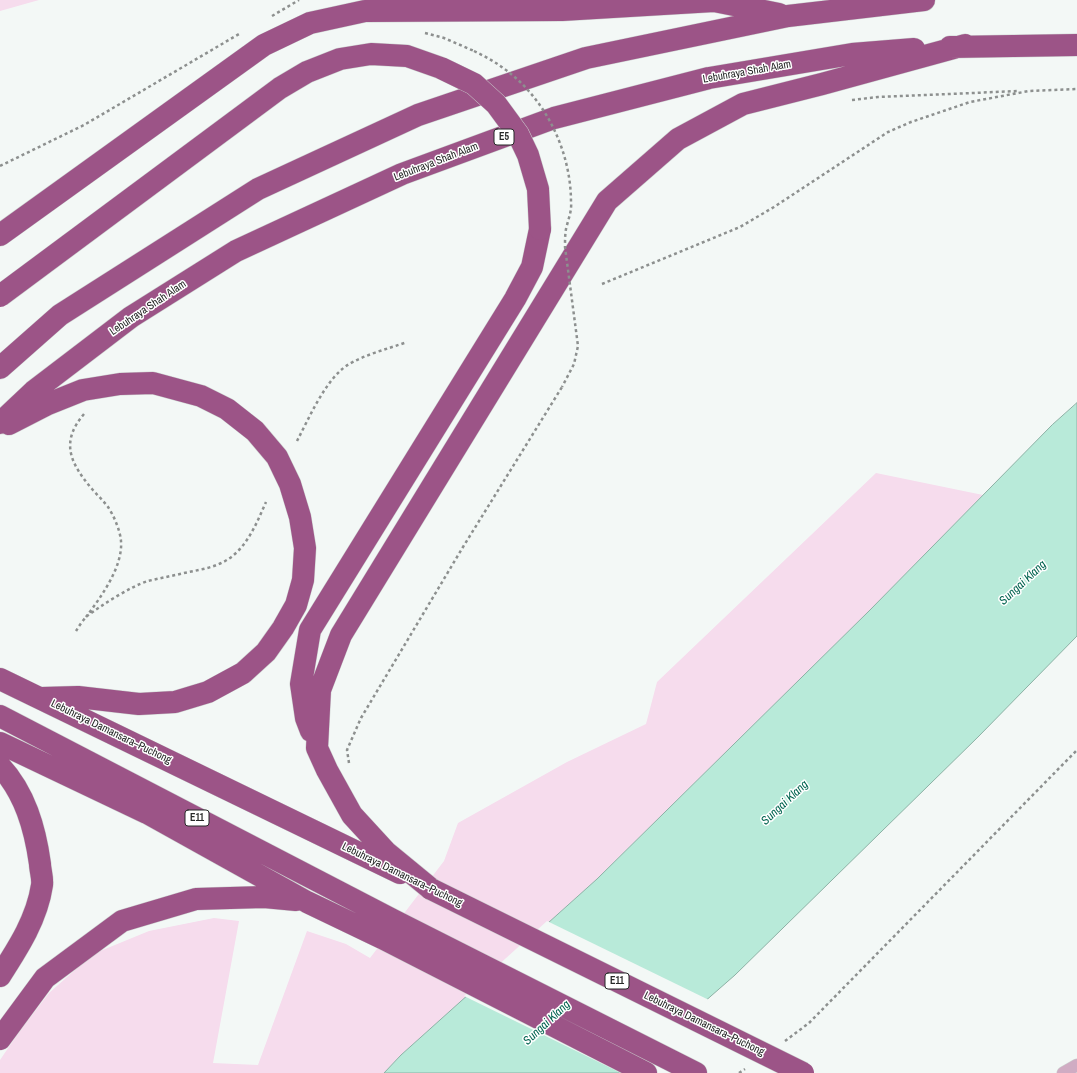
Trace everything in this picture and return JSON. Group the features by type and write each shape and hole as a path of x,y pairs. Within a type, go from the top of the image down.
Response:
{"highway":[{"path":"0,368 60,315 258,190 418,115 586,58 788,16 924,0"},
{"path":"0,235 264,45 310,23 366,11 562,10 714,1 788,16"},
{"path":"317,748 320,690 341,635 607,201 678,139 743,104 965,45"},
{"name":"Lebuhraya Shah Alam","path":"0,423 34,391 131,317 236,251 402,174 554,118 709,78 852,54 965,45 1077,45"},
{"path":"0,296 280,88 307,72 340,59 371,54 407,56 441,68 474,84 496,104 518,134 528,155 538,189 540,230 532,267 515,298 310,630 301,684 306,718 317,748 327,770 352,815 386,852 431,889"},
{"path":"0,429 48,404 83,390 120,384 153,383 200,396 227,409 249,426 277,457 290,484 301,525 305,548 303,580 296,606 284,628 266,652 243,673 208,692 176,702 139,704 78,697 42,698"},
{"name":"Lebuhraya Damansara–Puchong","path":"0,679 42,698 803,1073"},
{"name":"E11","path":"0,716 393,920 696,1073"},
{"name":"E11","path":"0,743 147,813 307,902 382,938 646,1073"},
{"path":"0,766 18,789 29,815 38,847 42,884 34,916 20,946 0,976"},
{"path":"0,1039 45,978 122,921 196,899 264,897 307,902"}],"lane":[{"path":"1063,1073 1077,1065"}],"path":[{"path":"269,17 299,0"},
{"path":"0,166 84,125 242,32"},
{"path":"849,100 878,97 1077,89"},
{"path":"602,284 740,226 774,207 888,132 911,122 970,102 1029,91"},
{"path":"297,441 323,394 340,370 364,356 407,342"},
{"path":"349,764 347,750 361,718 463,547 562,387"},
{"path":"76,631 105,591 119,560 121,542 119,531 108,507 78,470 72,458 69,444 71,434 77,422 86,412"},
{"path":"86,617 116,597 146,582 218,565 236,553 244,543 254,529 266,502"},
{"path":"784,1041 809,1023 1077,750"},
{"path":"738,1073 745,1068"}],"shaded area":[{"path":"0,0 39,0 0,11"},
{"path":"876,473 983,495 870,610 597,879 401,1055 384,1073 0,1073 0,1060 49,993 93,954 149,931 214,918 239,921 213,1063 258,1065 307,931 346,944 370,958 444,861 458,823 567,762 646,724 657,682"}],"water":[{"name":"Sungai Klang","path":"1077,403 1077,636 978,737 735,975 623,1073 384,1073 401,1055 597,879 870,610 1052,425"}],"pier":[{"path":"547,921 709,1000 626,1073 621,1073 464,996"}]}
